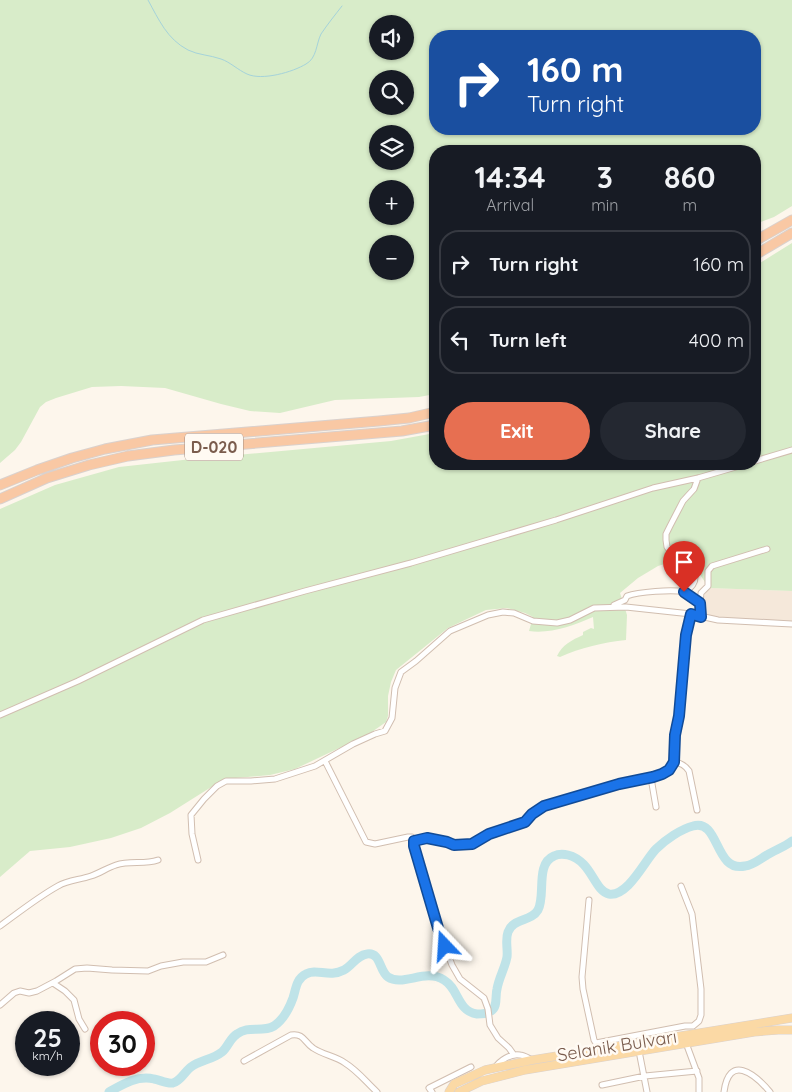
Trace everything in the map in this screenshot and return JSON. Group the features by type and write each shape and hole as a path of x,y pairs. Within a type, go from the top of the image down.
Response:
{"highway":[{"path":"761,238 792,220"},
{"path":"761,252 792,234"},
{"name":"D-020","path":"0,485 53,464 121,446 171,438 379,421 409,418 429,413"},
{"name":"D-020","path":"0,499 53,476 128,456 174,450 402,431 429,426"}],"main road":[{"name":"Selanik Bulvarı","path":"449,1092 454,1084 494,1068 588,1051 598,1046 792,1018"},
{"name":"Selanik Bulvarı","path":"459,1092 482,1081 525,1070 754,1032 792,1030"},
{"path":"588,1051 590,1060"}],"street":[{"path":"761,459 792,450"},
{"path":"0,716 78,681 203,620 305,590 411,563 556,520 653,488 725,470"},
{"path":"684,592 694,584 695,574 684,559 670,551 666,534 683,501 694,489 698,478"},
{"path":"701,617 701,593 708,586 708,571 712,566 768,549"},
{"path":"608,607 618,604 625,600 627,596 634,594 666,591 684,592 700,603"},
{"path":"198,860 192,834 192,815 217,786 226,781 275,779 315,766 353,744 385,731 392,718 395,688 401,672 450,631 488,615 514,612 533,621 557,623 570,620 594,608 645,608 691,614 718,620 792,624"},
{"path":"414,841 427,838 454,845 472,844 489,834 525,822 532,814 544,806 619,784 651,778 669,770 674,762 675,735 679,716 686,635 691,614"},
{"path":"325,761 366,842 375,844 412,837 438,928 452,965 460,979 484,998 488,1009 490,1025 514,1055"},
{"path":"674,762 680,763 689,771 697,810"},
{"path":"651,778 656,807"},
{"path":"0,926 57,886 70,880 100,873 114,865 127,862 149,863 158,860"},
{"path":"589,900 582,989 594,1040 598,1046 685,1026 693,1026 699,1021 701,1015 701,989 692,914 681,886"},
{"path":"0,1005 14,993 37,991 75,969 148,971 161,966 183,962 206,962 223,955"},
{"path":"53,983 74,1000 79,1019 85,1029"},
{"path":"244,1061 291,1035 297,1034 313,1048 344,1061 364,1077 377,1092"},
{"path":"686,1043 699,1078 699,1092"},
{"path":"639,1051 647,1092"},
{"path":"494,1068 499,1062 514,1055 520,1054 532,1060"},
{"path":"432,1092 428,1088 471,1067"},
{"path":"724,1092 726,1081 730,1074 737,1070 746,1071 754,1076 770,1092"},
{"path":"602,1085 645,1076 697,1071"}],"shaded area":[{"path":"709,588 792,591 792,623 704,616 703,598"}],"green space":[{"path":"0,0 792,0 792,206 774,217 761,222 761,145 429,145 429,395 335,400 280,413 250,411 165,388 92,387 46,402 40,407 21,442 0,463"},
{"path":"792,243 792,591 709,588 688,557 658,566 638,578 620,593 627,615 626,640 592,646 560,657 557,656 559,652 571,641 583,635 583,632 591,628 594,629 593,617 561,628 537,632 529,631 533,617 525,613 507,608 486,610 448,628 396,670 388,696 388,716 386,722 369,734 295,769 270,775 224,779 170,813 141,828 111,838 70,847 30,851 0,877 0,509 55,485 119,467 391,441 429,434 429,470 761,470 761,262"}],"waterway":[{"path":"148,0 169,35 181,46 192,52 224,60 247,74 261,77 286,73 310,61 321,34 342,6"},
{"path":"109,1092 131,1081 142,1078 168,1083 176,1082 195,1065 222,1052 241,1031 265,1029 277,1024 288,1010 297,984 303,976 310,972 339,972 347,968 360,956 367,954 375,956 385,974 394,980 422,976 437,977 449,984 462,1004 470,1012 477,1014 489,1012 495,1007 496,992 506,961 508,932 514,924 531,917 538,910 545,866 548,860 556,855 561,854 576,858 588,869 604,892 609,894 623,890 636,877 656,849 678,832 688,827 702,826 708,830 722,854 728,862 735,866 745,866 756,862 792,841"}],"route":[{"path":"445,946 438,928 414,841 427,838 454,845 472,844 489,834 525,822 532,814 544,806 619,784 653,777 669,770 674,762 675,735 679,716 686,635 691,614 701,617 700,603 684,592"}]}
